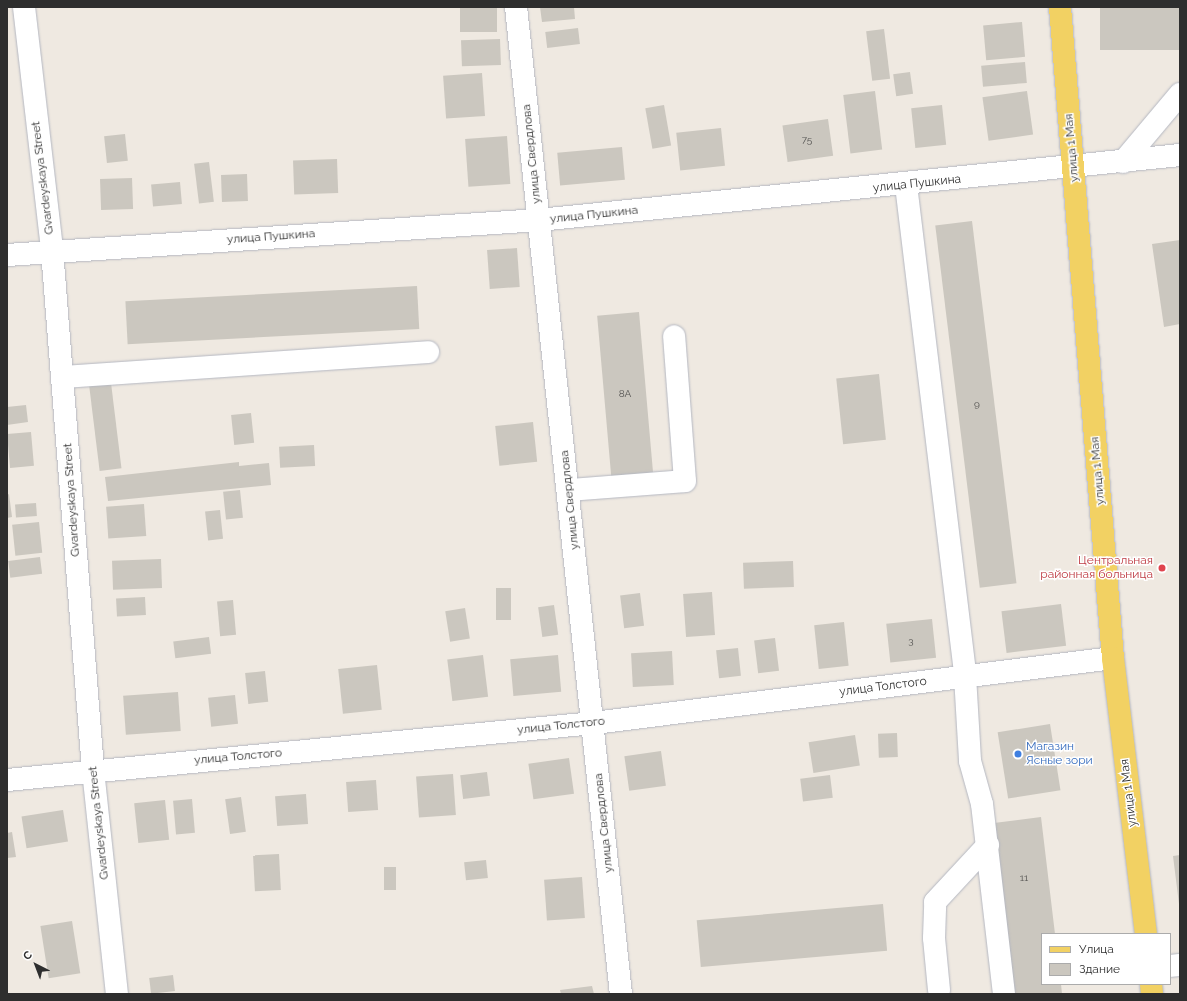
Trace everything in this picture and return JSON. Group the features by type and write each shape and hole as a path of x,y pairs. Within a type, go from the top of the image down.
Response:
{"main road":[{"name":"улица 1 Мая","path":"1060,7 1113,658 1146,933"}],"street":[{"name":"Gvardeyskaya Street","path":"24,7 52,250 93,770 117,994"},
{"name":"улица Свердлова","path":"516,7 594,723 621,994"},
{"path":"1123,162 1180,94"},
{"name":"улица Пушкина","path":"7,255 52,250 539,220 1074,168 1180,155"},
{"path":"906,184 965,676 970,761 982,804 988,845 1004,994"},
{"path":"569,490 686,481 674,336"},
{"path":"63,377 428,352"},
{"name":"улица Толстого","path":"7,780 93,770 594,723 1113,658"},
{"path":"939,990 934,938 935,902 988,845"}],"building":[{"path":"460,7 497,7 497,32 460,32"},
{"path":"540,7 574,7 575,19 542,22"},
{"path":"1100,7 1180,7 1180,50 1100,50"},
{"path":"1022,22 1025,57 986,60 983,25"},
{"path":"578,28 580,44 547,48 545,32"},
{"path":"884,29 890,79 872,81 866,31"},
{"path":"500,39 501,65 462,66 461,40"},
{"path":"1025,62 1027,83 983,87 981,66"},
{"path":"910,72 913,94 896,96 893,74"},
{"path":"482,73 485,116 446,119 443,76"},
{"path":"875,91 882,150 850,153 843,95"},
{"path":"1027,91 1033,135 989,141 982,97"},
{"path":"664,105 671,145 652,149 645,108"},
{"path":"942,105 946,145 915,148 911,108"},
{"path":"828,119 833,156 788,162 782,125"},
{"path":"721,128 725,166 680,170 676,133"},
{"path":"125,134 128,161 107,163 104,136"},
{"path":"507,136 510,184 468,187 465,139"},
{"path":"622,147 625,180 560,186 557,153"},
{"path":"337,159 338,193 294,195 293,161"},
{"path":"209,162 214,202 199,204 194,164"},
{"path":"247,174 248,201 222,202 221,175"},
{"path":"132,178 133,209 101,210 100,179"},
{"path":"180,182 182,204 153,206 151,185"},
{"path":"972,221 1016,583 980,588 935,226"},
{"path":"1180,240 1180,324 1164,327 1152,244"},
{"path":"517,248 520,287 490,289 487,250"},
{"path":"417,286 419,329 128,344 125,301"},
{"path":"639,312 653,472 611,476 597,316"},
{"path":"879,374 886,440 843,444 836,378"},
{"path":"111,383 121,468 100,471 89,386"},
{"path":"26,405 28,422 7,425 7,407"},
{"path":"251,413 254,443 234,445 231,415"},
{"path":"533,422 537,462 499,466 495,426"},
{"path":"31,432 34,466 10,468 7,434"},
{"path":"314,445 315,466 280,468 279,447"},
{"path":"239,462 239,466 269,463 271,485 108,501 105,477"},
{"path":"240,490 243,518 226,520 223,492"},
{"path":"9,494 12,517 7,518 7,495"},
{"path":"36,503 37,516 16,517 15,504"},
{"path":"144,504 146,536 108,539 106,507"},
{"path":"220,510 223,539 208,540 205,512"},
{"path":"39,522 42,553 15,556 12,525"},
{"path":"40,557 42,574 10,578 8,561"},
{"path":"161,559 162,588 113,590 112,561"},
{"path":"793,561 794,587 744,589 743,563"},
{"path":"496,588 511,588 511,620 496,620"},
{"path":"712,592 715,635 686,637 683,594"},
{"path":"640,593 644,626 624,628 620,595"},
{"path":"145,597 146,615 117,616 116,599"},
{"path":"233,600 236,635 220,636 217,601"},
{"path":"1061,604 1066,646 1007,653 1001,611"},
{"path":"554,605 558,635 542,637 538,607"},
{"path":"465,608 470,639 450,642 445,611"},
{"path":"932,619 936,658 890,663 886,624"},
{"path":"844,622 849,666 819,669 814,625"},
{"path":"209,637 211,654 175,658 173,641"},
{"path":"775,638 779,671 758,673 754,641"},
{"path":"738,648 741,676 719,678 716,650"},
{"path":"672,651 674,685 633,687 631,653"},
{"path":"483,655 488,697 452,701 447,659"},
{"path":"558,655 561,692 513,696 510,659"},
{"path":"377,665 382,710 343,714 338,669"},
{"path":"265,671 268,702 248,704 245,673"},
{"path":"178,692 181,731 126,735 123,696"},
{"path":"235,695 238,724 211,727 208,698"},
{"path":"1050,724 1060,790 1008,798 998,732"},
{"path":"897,733 898,757 879,758 878,734"},
{"path":"855,735 860,766 813,773 809,742"},
{"path":"661,751 666,786 629,791 624,756"},
{"path":"569,758 574,794 533,799 528,764"},
{"path":"487,772 490,796 463,799 460,775"},
{"path":"453,774 456,815 419,817 416,777"},
{"path":"830,775 833,798 803,801 800,779"},
{"path":"376,780 378,810 348,812 346,782"},
{"path":"306,794 308,824 277,826 275,796"},
{"path":"241,797 246,832 230,834 225,799"},
{"path":"192,799 195,833 176,835 173,801"},
{"path":"165,800 169,840 138,843 134,803"},
{"path":"63,810 68,842 27,848 22,817"},
{"path":"1041,817 1055,933 1041,933 1041,985 1061,985 1062,994 1014,994 994,823"},
{"path":"12,832 16,857 7,858 7,833"},
{"path":"279,854 281,890 255,891 253,855"},
{"path":"1180,855 1180,904 1179,904 1173,856"},
{"path":"486,860 488,878 466,880 464,862"},
{"path":"384,867 396,867 396,890 384,890"},
{"path":"582,877 585,918 547,921 544,880"},
{"path":"883,904 887,951 701,967 697,920"},
{"path":"72,921 80,973 49,978 40,926"},
{"path":"173,975 175,991 151,994 149,978"},
{"path":"592,986 594,994 561,994 560,990"}],"place":[{"name":"Центральная районная больница","path":"1162,568"},
{"name":"Магазин Ясные зори","path":"1018,754"}]}
